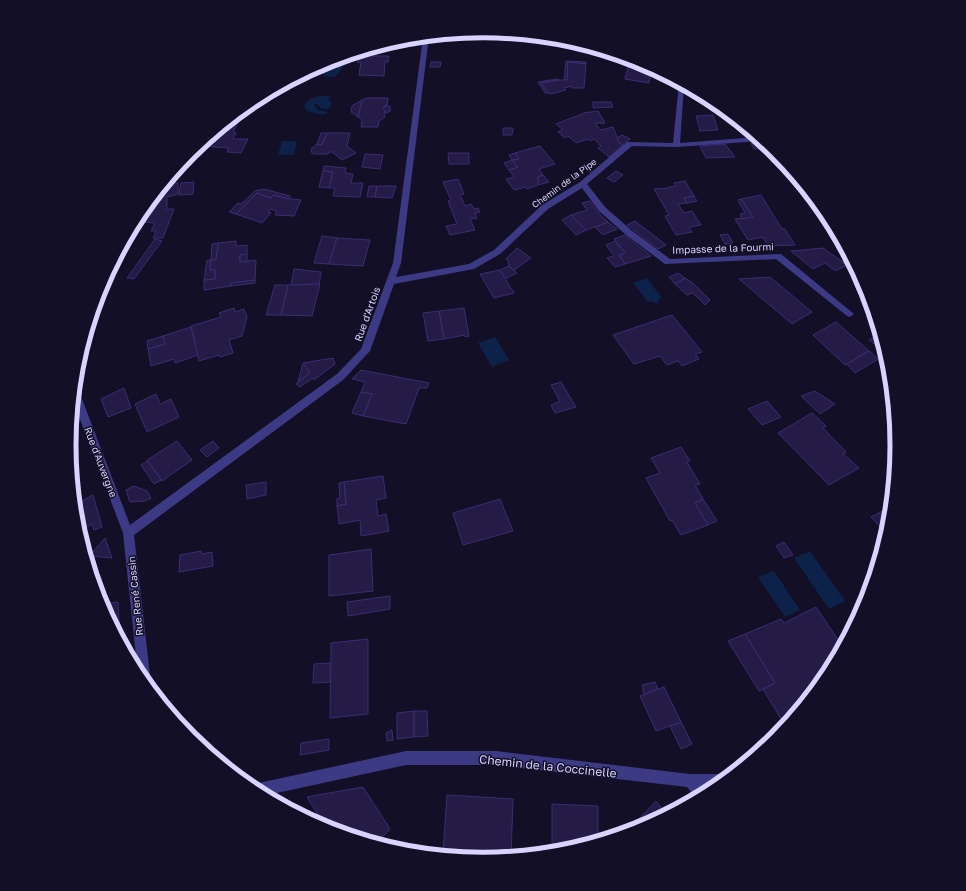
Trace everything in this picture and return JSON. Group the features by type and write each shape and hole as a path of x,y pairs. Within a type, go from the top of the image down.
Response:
{"street":[{"name":"Rue d'Artois","path":"128,533 340,377 365,351 396,263 425,42"},
{"path":"676,145 681,90"},
{"name":"Chemin de la Pipe","path":"391,280 471,267 497,252 545,207 583,184 630,144 676,145 752,139"},
{"name":"Impasse de la Fourmi","path":"583,184 602,209 628,232 668,262 778,256 850,314"},
{"name":"Rue d'Auvergne","path":"78,401 128,533"},
{"name":"Rue René Cassin","path":"128,533 144,671"},
{"name":"Chemin de la Coccinelle","path":"264,789 406,758 496,758 690,781 713,781"},
{"path":"690,781 698,791"}],"water":[{"path":"343,63 341,70 335,77 324,76 322,71"},
{"path":"327,96 330,98 328,100 332,103 328,109 322,109 317,104 314,105 318,110 327,112 327,114 307,111 304,106 311,99"},
{"path":"282,141 297,141 294,155 278,155"},
{"path":"647,278 662,298 659,299 658,304 651,301 648,302 633,283"},
{"path":"495,337 509,360 492,367 478,343"},
{"path":"810,551 845,601 829,609 794,558"},
{"path":"774,571 800,610 785,617 758,577"}],"building":[{"path":"365,56 389,56 388,62 385,62 384,76 359,75 361,62 358,63 359,58"},
{"path":"566,61 586,62 586,64 568,62 567,80 564,80"},
{"path":"431,62 441,62 440,67 430,67"},
{"path":"568,62 586,64 584,88 572,88 572,86 564,88 566,90 551,94 548,93 541,83 567,80"},
{"path":"628,65 651,74 649,83 625,79"},
{"path":"559,80 541,83 548,93 545,93 538,82"},
{"path":"367,98 388,98 387,105 384,106 385,117 379,121 378,127 361,127 362,120 358,117 362,100"},
{"path":"362,100 358,117 351,112 352,106"},
{"path":"593,102 611,102 613,107 593,108"},
{"path":"387,105 390,106 390,112 387,113 384,112 383,109 384,106"},
{"path":"598,111 605,123 601,124 601,122 595,124 601,130 613,127 619,142 623,145 609,157 598,148 601,146 594,139 590,141 588,139 576,143 568,136 565,138 558,132 563,130 556,124 583,113"},
{"path":"713,115 718,130 700,131 696,116"},
{"path":"240,119 233,132 236,133 233,139 248,139 241,153 227,152 229,148 206,146"},
{"path":"503,128 513,128 512,135 503,135"},
{"path":"321,133 327,133 326,139 324,139 322,145 317,144"},
{"path":"327,133 350,133 347,146 356,153 342,160 332,152 329,152 328,154 314,154 311,152 312,148 317,144 322,145"},
{"path":"622,135 630,139 623,145 619,143 617,138"},
{"path":"751,143 756,143 762,148 754,149"},
{"path":"725,144 735,157 706,158 700,146"},
{"path":"540,146 555,164 539,169 543,175 538,177 538,185 527,189 525,187 514,190 506,179 514,177 509,170 518,167 512,160 519,159 515,153"},
{"path":"448,153 469,153 469,164 449,164"},
{"path":"515,153 519,159 512,160 509,155"},
{"path":"365,154 383,155 380,169 362,167"},
{"path":"512,160 518,167 509,170 504,163"},
{"path":"324,166 346,168 345,173 353,174 351,183 363,183 360,197 333,196 335,188 329,188 333,172 323,171"},
{"path":"323,171 333,172 329,188 319,187"},
{"path":"616,171 623,175 614,182 607,178"},
{"path":"543,175 549,182 538,185 538,177"},
{"path":"458,179 464,194 460,195 465,206 471,204 474,209 478,208 480,212 475,213 477,218 470,219 475,230 450,235 446,226 457,224 448,201 451,200 443,182"},
{"path":"685,181 694,196 684,198 687,203 678,204 684,213 692,211 701,225 689,227 692,232 676,235 665,216 669,215 654,189 670,188 669,187 676,186 674,183"},
{"path":"194,182 193,194 179,195 181,183"},
{"path":"172,183 178,183 178,194 167,197 167,209 174,209 163,238 153,238 156,231 151,231 155,223 144,222 147,215"},
{"path":"369,186 377,186 375,197 367,197"},
{"path":"377,186 396,186 392,198 375,197"},
{"path":"264,189 290,196 289,199 274,195 270,198 257,193 236,214 229,212 238,203 241,204 255,191"},
{"path":"257,193 270,198 274,195 301,200 294,216 275,215 277,211 271,209 268,212 271,213 262,223 236,214"},
{"path":"761,195 782,229 784,228 795,245 768,246 763,237 748,240 735,219 753,217 741,199"},
{"path":"694,196 697,201 687,203 684,198"},
{"path":"741,199 753,217 742,219 740,214 745,213 738,200"},
{"path":"590,201 602,217 608,222 586,230 571,215 587,210 582,203"},
{"path":"571,215 586,230 576,235 562,220"},
{"path":"635,221 666,245 658,249 627,225"},
{"path":"608,222 617,229 603,235 595,227"},
{"path":"728,234 733,243 725,244 720,235"},
{"path":"625,235 651,256 625,264 619,255 625,253 614,239"},
{"path":"322,236 337,238 329,264 314,263"},
{"path":"337,238 370,240 363,266 329,264"},
{"path":"155,239 162,241 134,279 127,278"},
{"path":"236,241 236,246 247,245 247,254 240,255 240,262 256,260 255,280 231,283 231,286 204,290 204,280 215,279 215,270 210,270 211,260 216,259 218,243"},
{"path":"615,241 625,253 619,255 625,264 615,267 607,258 614,256 606,245"},
{"path":"218,243 216,259 211,260 212,244"},
{"path":"517,248 531,258 514,270 509,266 506,259"},
{"path":"823,248 847,265 835,271 825,263 813,269 791,251"},
{"path":"247,254 247,262 240,262 240,255"},
{"path":"207,260 211,260 210,270 215,270 215,279 204,280"},
{"path":"509,266 517,273 505,279 500,270"},
{"path":"294,269 321,272 319,285 291,285"},
{"path":"500,270 514,293 494,298 480,274"},
{"path":"678,273 685,278 675,284 669,277"},
{"path":"770,277 812,312 792,324 739,279"},
{"path":"685,278 693,283 710,300 705,305 693,293 687,295 675,284"},
{"path":"255,280 255,283 231,286 231,283"},
{"path":"320,284 312,316 281,315 288,285"},
{"path":"275,285 288,285 281,315 266,315"},
{"path":"234,308 235,312 244,309 247,317 242,336 229,340 233,353 220,357 219,355 199,361 191,326 221,317 219,313"},
{"path":"464,308 469,336 465,337 465,335 444,339 439,311"},
{"path":"439,311 444,339 428,341 423,313"},
{"path":"672,315 702,352 695,354 699,359 682,366 678,361 667,365 660,356 634,364 613,335"},
{"path":"836,322 869,351 845,365 813,335"},
{"path":"191,327 198,355 175,363 174,359 151,366 148,349 165,344 163,336"},
{"path":"163,336 165,344 148,349 147,341"},
{"path":"873,338 877,342 879,347 869,340"},
{"path":"869,351 878,359 855,373 847,364"},
{"path":"333,358 335,364 314,380 313,378 300,387 296,384 310,373 303,363"},
{"path":"303,363 310,373 298,382"},
{"path":"361,370 429,383 427,388 419,388 406,424 363,416 372,394 361,392 365,382 352,379"},
{"path":"561,382 576,407 555,413 551,405 560,401 551,385"},
{"path":"124,388 131,408 108,417 101,399"},
{"path":"815,391 835,404 820,414 801,396"},
{"path":"361,392 372,394 363,416 352,413"},
{"path":"156,394 160,404 171,399 179,417 147,432 135,404"},
{"path":"767,401 781,417 762,425 748,409"},
{"path":"812,413 826,426 823,428 846,452 843,454 859,468 829,485 778,433"},
{"path":"177,441 192,460 162,481 147,460"},
{"path":"213,441 219,448 207,457 200,450"},
{"path":"681,447 690,461 687,462 700,484 695,485 703,499 695,503 708,525 681,535 672,520 670,521 646,478 660,473 651,458"},
{"path":"148,461 161,480 154,484 141,465"},
{"path":"383,476 386,498 376,500 378,516 386,514 389,531 361,536 360,520 339,524 337,506 346,504 344,482"},
{"path":"266,482 266,495 247,499 246,485"},
{"path":"344,482 346,504 337,506 337,499 340,498 339,483"},
{"path":"134,486 147,491 151,498 145,501 130,502 126,490"},
{"path":"93,495 102,527 94,530 92,524 84,529 79,502"},
{"path":"500,499 513,531 463,545 453,513"},
{"path":"703,499 717,521 708,525 695,503"},
{"path":"885,509 884,518 879,513"},
{"path":"879,513 884,518 882,529 871,517"},
{"path":"105,538 112,558 91,556 90,555"},
{"path":"784,542 793,555 784,558 776,546"},
{"path":"371,549 373,591 329,596 329,555"},
{"path":"201,551 202,554 212,552 213,566 179,572 180,555"},
{"path":"390,596 390,609 348,616 347,602"},
{"path":"118,602 119,629 118,626 108,603"},
{"path":"816,607 840,642 822,672 806,694 787,716 781,719 763,689 775,683 745,634 781,619 784,623"},
{"path":"745,634 775,683 759,691 728,641"},
{"path":"368,639 368,714 330,718 331,643"},
{"path":"331,663 330,682 313,683 314,664"},
{"path":"655,682 658,689 644,695 642,685"},
{"path":"664,687 681,722 656,731 640,696"},
{"path":"414,711 414,737 397,739 397,713"},
{"path":"414,711 427,711 428,736 414,737"},
{"path":"681,722 692,744 681,749 670,726"},
{"path":"392,730 393,740 387,741 386,733"},
{"path":"329,739 329,750 300,755 301,743"},
{"path":"363,787 390,829 380,839 327,822 321,819 307,797"},
{"path":"447,795 513,799 511,852 483,853 443,851"},
{"path":"656,801 664,811 639,822 636,822"},
{"path":"552,804 598,806 598,836 552,847"}]}
